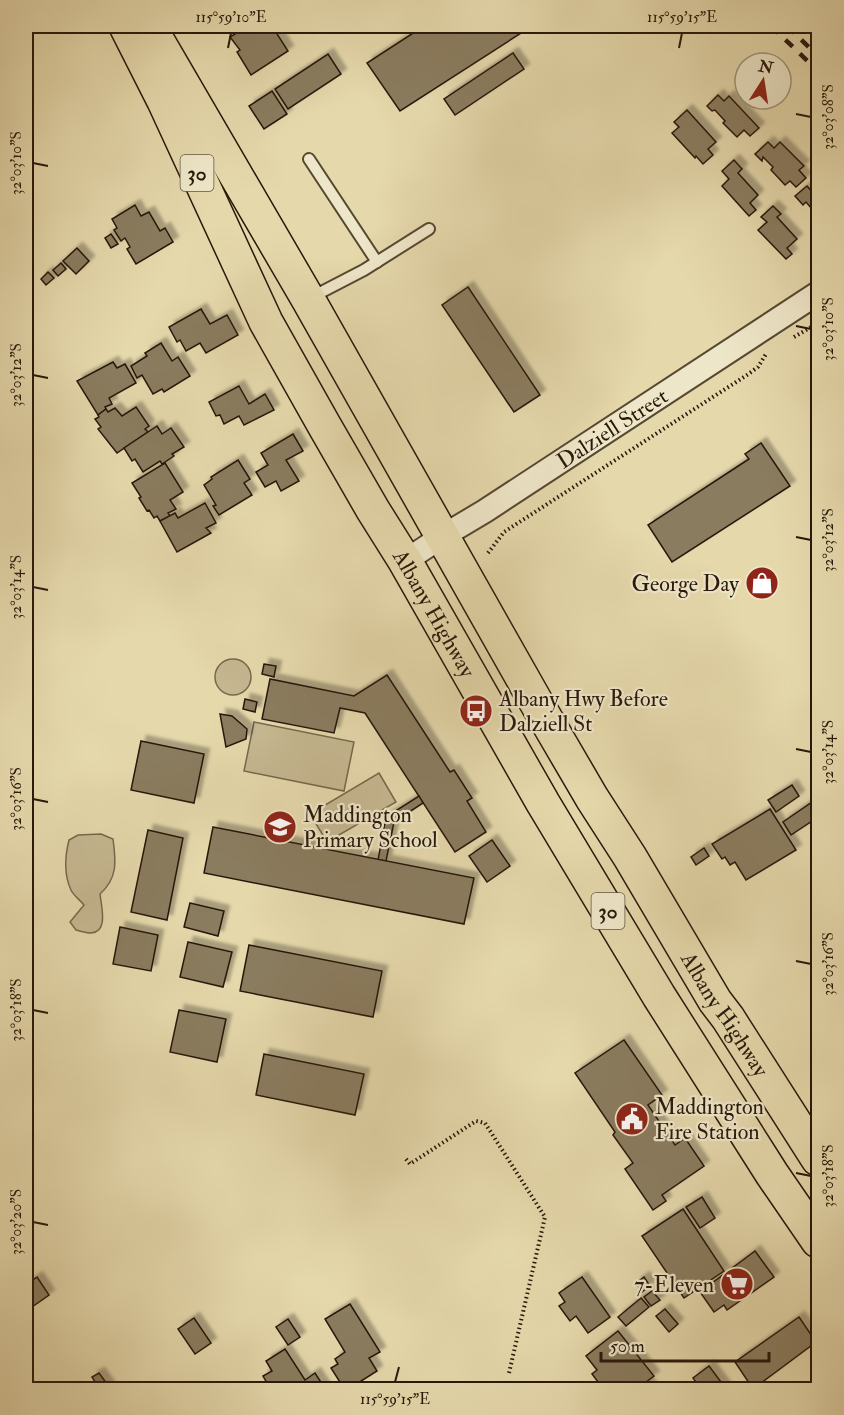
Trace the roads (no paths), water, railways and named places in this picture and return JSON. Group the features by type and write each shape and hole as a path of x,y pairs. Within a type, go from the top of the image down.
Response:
{"highway":[{"name":"Albany Highway","path":"126,26 164,101 266,322 362,491 405,561 543,803 690,1044 772,1174 819,1241"},
{"name":"Albany Highway","path":"149,26 308,299 586,788 630,857 715,1001 819,1159"},
{"path":"266,322 308,299"},
{"path":"690,1044 728,1018"}],"street":[{"name":"Dalziell Street","path":"405,561 819,293"}],"lane":[{"path":"309,159 377,262"},
{"path":"308,299 364,270 429,229"}],"railway":[{"path":"771,26 818,71"},
{"path":"787,26 818,56"}],"place":[{"name":"George Day","path":"762,583"},
{"name":"Albany Hwy Before Dalziell St","path":"476,711"},
{"name":"Maddington Primary School","path":"280,827"},
{"name":"Maddington Fire Station","path":"632,1119"},
{"name":"7-Eleven","path":"737,1284"}]}
